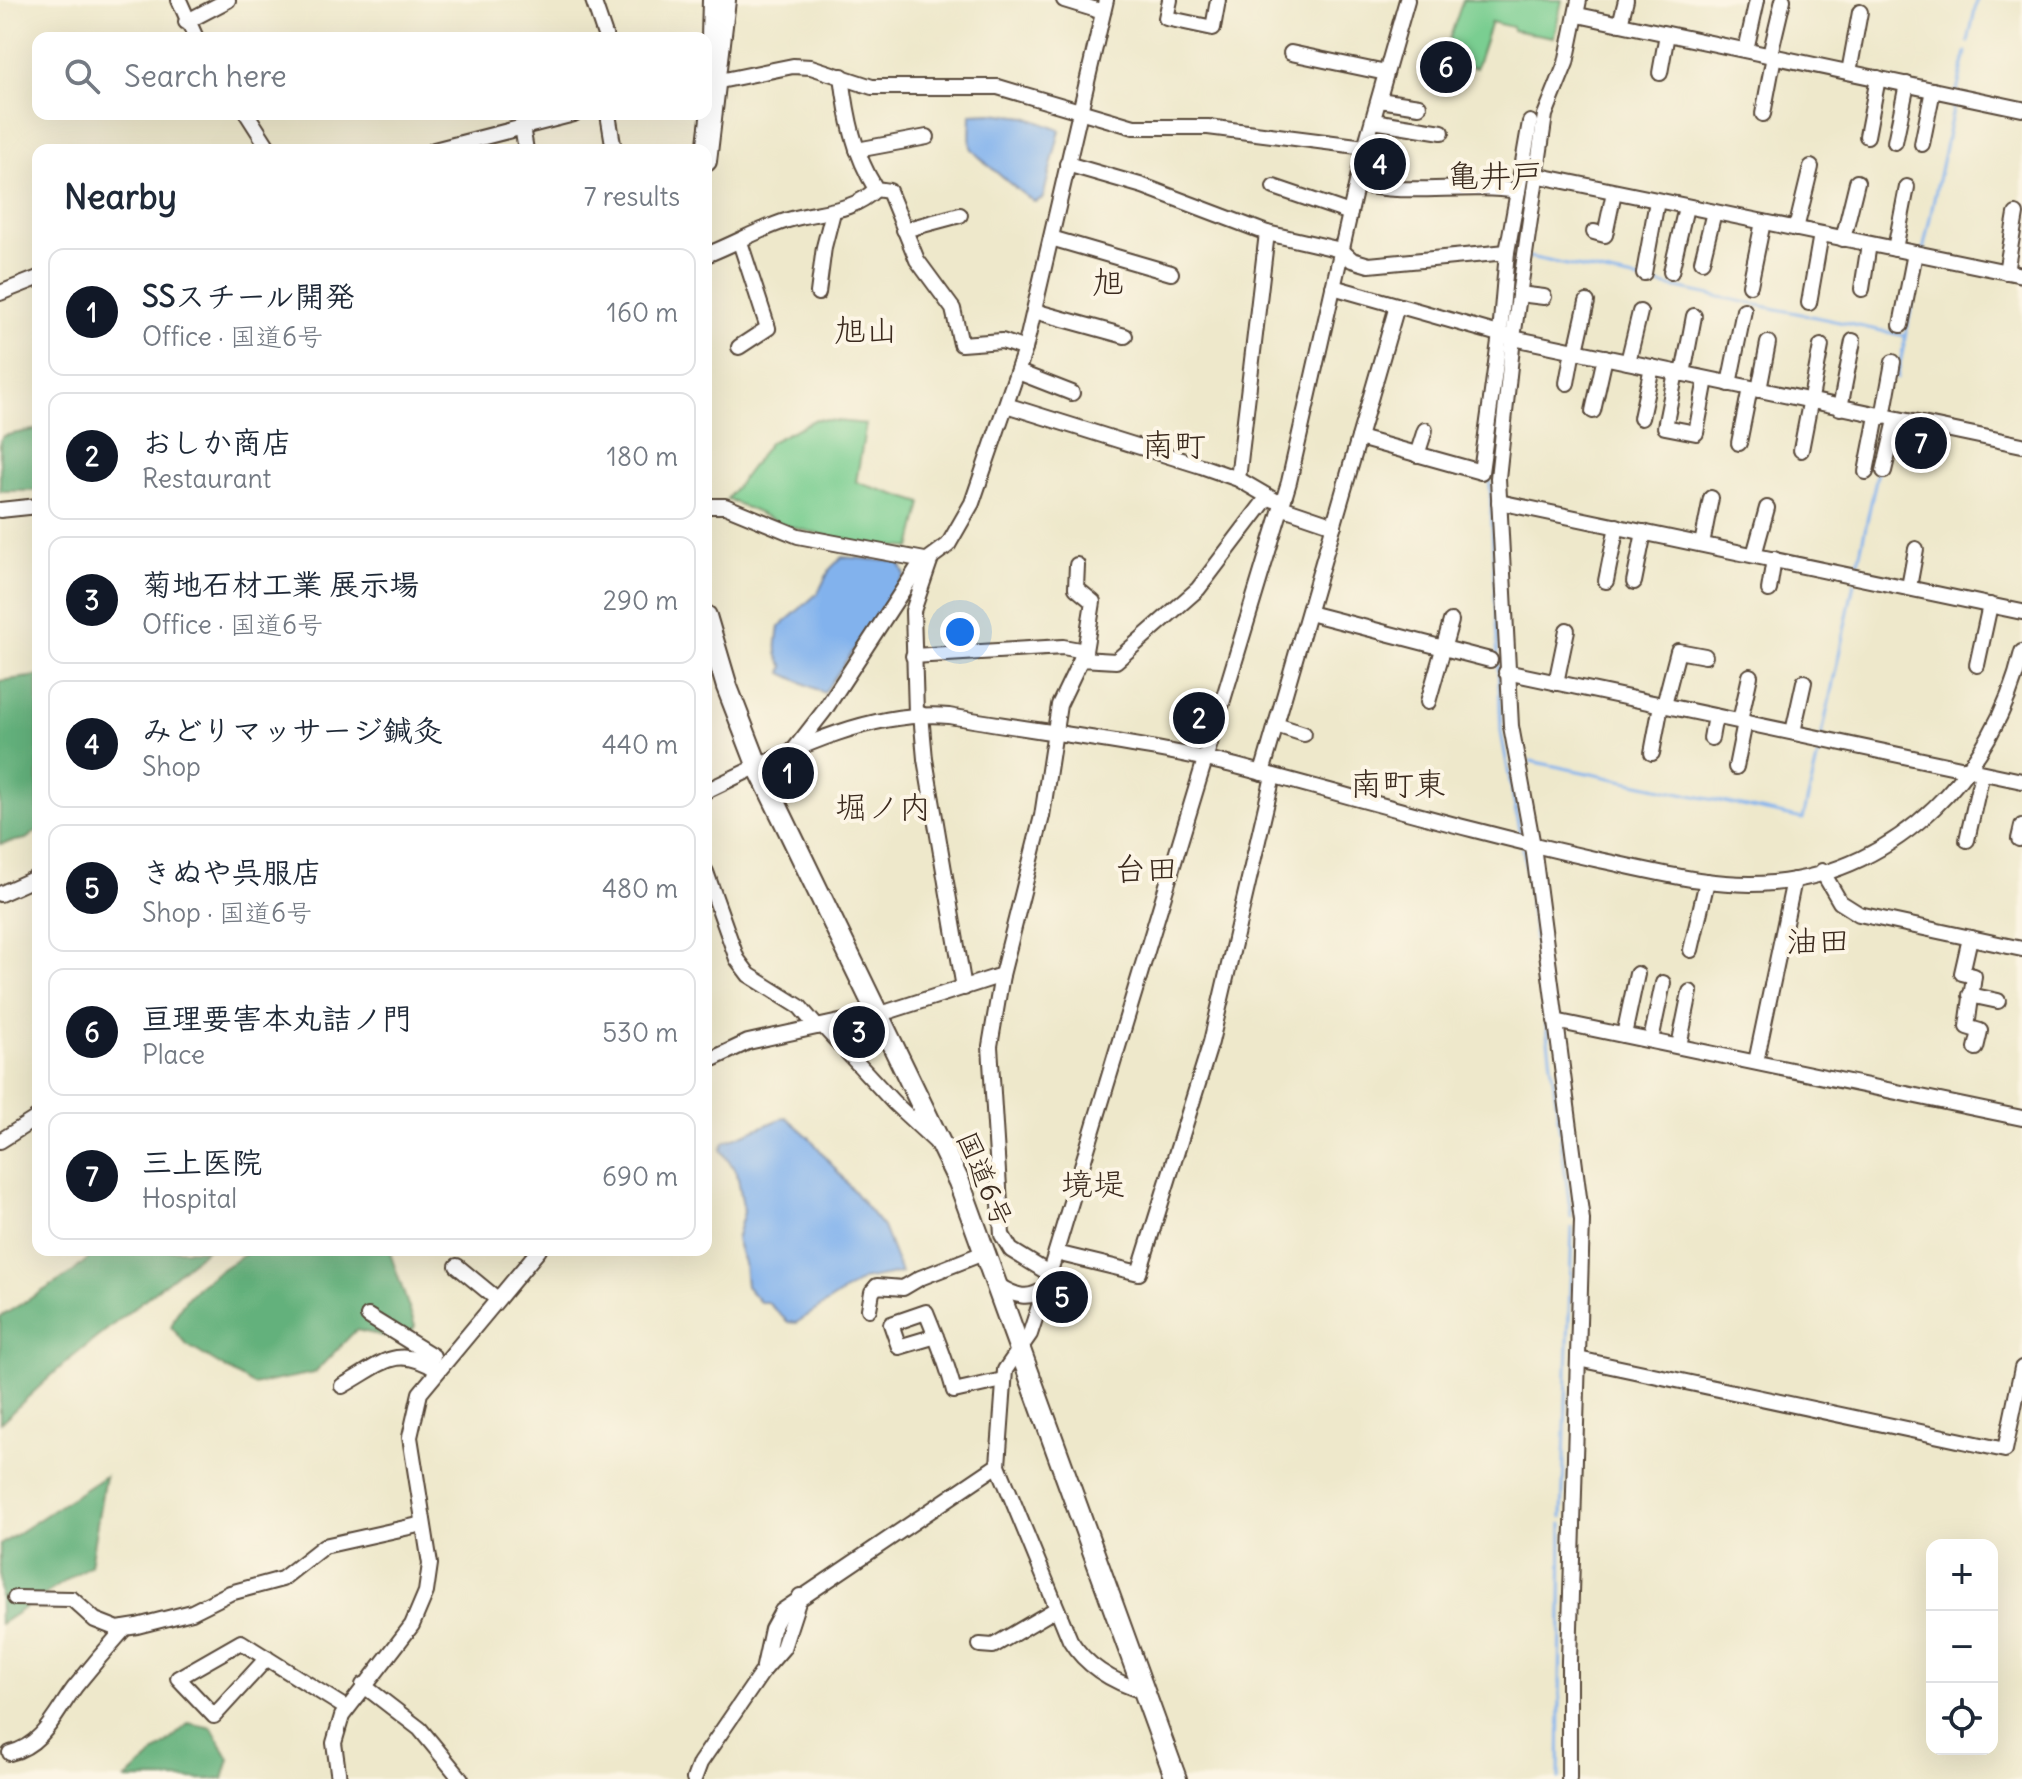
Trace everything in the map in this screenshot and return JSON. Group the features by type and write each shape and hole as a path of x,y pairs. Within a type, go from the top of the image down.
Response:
{"highway":[{"path":"712,72 725,0"},
{"path":"707,144 708,120"},
{"name":"国道6号","path":"712,636 727,687 758,767 942,1147 986,1252 1176,1779"}],"street":[{"path":"179,0 192,32"},
{"path":"186,22 228,0"},
{"path":"593,0 604,32"},
{"path":"710,0 710,32"},
{"path":"790,755 824,711 918,567 930,561 961,527 1018,372 1105,6 1064,0"},
{"path":"1170,0 1166,18 1213,28 1218,0"},
{"path":"1146,1692 1114,1680 1080,1657 1056,1609 998,1465 1003,1380 1030,1334 1048,1281 1282,504 1365,147 1407,0"},
{"path":"1620,24 1626,0"},
{"path":"1746,50 1757,0"},
{"path":"1763,114 1783,0"},
{"path":"1359,438 1481,472 1506,336 1519,294 1545,115 1566,63 1579,7 1620,24 2022,109"},
{"path":"1849,72 1860,12"},
{"path":"1660,73 1667,34"},
{"path":"1291,53 1386,73"},
{"path":"712,83 793,66 842,76 872,87 998,87 1134,127 1208,127 1365,147"},
{"path":"842,76 849,128 876,189"},
{"path":"1867,136 1878,78"},
{"path":"1895,142 1907,84"},
{"path":"1922,144 1933,90"},
{"path":"1379,100 1419,106"},
{"path":"251,120 266,144"},
{"path":"471,144 550,120"},
{"path":"609,120 613,144"},
{"path":"1373,121 1442,132"},
{"path":"1530,122 1507,252 1499,502 1511,726 1533,846 1582,1220 1578,1359 1564,1520 1569,1779"},
{"path":"522,127 525,144"},
{"path":"857,150 927,137"},
{"path":"1067,164 1143,186 1267,233 1341,250 1352,260 1379,267 1507,252"},
{"path":"1796,229 1811,167"},
{"path":"1535,175 2022,275"},
{"path":"1843,239 1857,182"},
{"path":"1357,184 1418,191 1474,187 1518,191"},
{"path":"1274,187 1350,213"},
{"path":"1895,249 1907,187"},
{"path":"712,253 782,222 833,212 865,200 876,189"},
{"path":"876,189 889,191 917,260 953,309 961,344 1002,341 1025,349"},
{"path":"1594,232 1605,235 1614,192"},
{"path":"1644,273 1657,201"},
{"path":"1671,272 1686,207"},
{"path":"818,293 824,247 833,212"},
{"path":"1702,261 1714,212"},
{"path":"2006,272 2016,214"},
{"path":"904,230 960,215"},
{"path":"1750,285 1763,222"},
{"path":"1238,479 1267,233"},
{"path":"1809,303 1821,234"},
{"path":"1051,238 1171,273"},
{"path":"739,347 768,328 740,242"},
{"path":"1862,289 1869,244"},
{"path":"1901,325 1915,253"},
{"path":"0,293 32,280"},
{"path":"1333,287 1506,336 2022,445"},
{"path":"1519,294 1544,297"},
{"path":"1567,383 1587,302"},
{"path":"1056,1253 1139,1273 1211,1042 1276,725 1397,306"},
{"path":"1729,384 1744,310"},
{"path":"1034,311 1125,336"},
{"path":"1628,362 1640,312"},
{"path":"1694,316 1665,427 1696,433 1706,379"},
{"path":"1840,408 1853,341"},
{"path":"1739,443 1768,343"},
{"path":"1801,450 1821,346"},
{"path":"1593,411 1605,357"},
{"path":"1884,471 1885,418 1893,362"},
{"path":"1641,418 1652,367"},
{"path":"1018,372 1072,393"},
{"path":"1006,405 1238,479 1267,498 1334,525"},
{"path":"1866,472 1885,418"},
{"path":"1417,455 1425,430"},
{"path":"913,656 1038,647 1116,661 1198,589 1267,498"},
{"path":"1702,544 1711,498"},
{"path":"1499,502 2022,612"},
{"path":"712,506 725,506 798,536 930,561"},
{"path":"0,510 32,507"},
{"path":"1754,555 1767,508"},
{"path":"1606,581 1617,526"},
{"path":"1634,582 1644,532"},
{"path":"1909,587 1916,549"},
{"path":"1769,590 1774,559"},
{"path":"930,561 913,611 913,656 918,713 964,988"},
{"path":"1048,1281 1011,1250 1002,1235 990,1046 1002,975 1042,816 1059,705 1083,655 1093,602 1076,588 1077,565"},
{"path":"1977,665 1990,605"},
{"path":"1309,613 1490,660"},
{"path":"1428,702 1451,621"},
{"path":"1556,683 1567,630"},
{"path":"1652,753 1678,651 1705,656"},
{"path":"1967,840 1976,771 2004,710 2022,652"},
{"path":"1506,672 2022,781"},
{"path":"1736,767 1750,676"},
{"path":"1793,732 1804,682"},
{"path":"712,788 876,720 918,713 1205,758 1533,846 1690,879 1731,884 1794,880 1862,858 1910,830 1976,771"},
{"path":"1711,738 1715,716"},
{"path":"1276,725 1304,734"},
{"path":"1822,871 1840,902 1859,914 2022,949"},
{"path":"0,894 32,880"},
{"path":"1756,1062 1794,880"},
{"path":"1691,950 1707,881"},
{"path":"712,889 737,959 749,975 800,1007 942,1147"},
{"path":"1970,938 1962,973 1974,976 1967,1027 1980,1031 1976,1048"},
{"path":"1624,1035 1637,974"},
{"path":"712,1059 748,1042 877,1014 1002,975"},
{"path":"1651,1040 1663,983"},
{"path":"1679,1046 1690,992"},
{"path":"1970,995 1998,1001"},
{"path":"1555,1021 2022,1118"},
{"path":"0,1141 32,1121"},
{"path":"869,1309 872,1292 877,1286 903,1288 920,1278 986,1252"},
{"path":"339,1779 334,1743 346,1708 396,1647 422,1607 430,1564 410,1437 420,1393 534,1256"},
{"path":"457,1266 497,1299"},
{"path":"999,1286 1014,1295 1028,1297 1048,1281"},
{"path":"368,1316 441,1367"},
{"path":"936,1336 954,1391 1003,1380"},
{"path":"342,1386 394,1358 407,1355 441,1367"},
{"path":"1578,1359 2005,1450 2022,1368"},
{"path":"694,1779 717,1737 763,1671 772,1629 782,1611 998,1465"},
{"path":"15,1598 72,1599 95,1620 118,1629 125,1628 192,1612 230,1593 282,1579 324,1546 423,1524"},
{"path":"980,1645 993,1646 1056,1609"},
{"path":"10,1753 24,1750 40,1737 74,1689 125,1628"},
{"path":"267,1658 214,1716 178,1678 241,1642 267,1658 346,1708"},
{"path":"363,1685 420,1729 461,1779"}],"green space":[{"path":"1463,0 1562,0 1554,37 1513,30 1512,27 1491,22 1476,68 1442,60"},
{"path":"816,419 866,424 856,482 922,503 911,548 861,544 787,526 727,499 770,442"},
{"path":"32,430 32,491 0,491 0,441 3,436"},
{"path":"32,677 32,834 26,839 0,844 0,681"},
{"path":"91,1256 199,1256 64,1364 0,1423 0,1317 72,1273"},
{"path":"242,1256 391,1256 415,1326 406,1341 356,1330 314,1373 253,1385 187,1345 171,1327 184,1301 215,1273"},
{"path":"105,1476 90,1565 0,1624 0,1545"},
{"path":"189,1723 212,1728 229,1759 223,1779 126,1779"}],"water":[{"path":"971,114 1026,117 1060,130 1043,198 1035,202 1029,198 971,147"},
{"path":"842,557 899,562 905,575 824,693 782,673 784,666 777,653 777,637 779,627 818,593 830,569"},
{"path":"786,1117 810,1138 883,1227 901,1273 862,1280 796,1323 788,1322 767,1302 760,1302 746,1286 744,1264 736,1239 744,1212 737,1173 721,1150 724,1142"}],"waterway":[{"path":"1968,42 1977,0"},
{"path":"1957,91 1966,52"},
{"path":"1552,78 1561,55"},
{"path":"1535,123 1550,85"},
{"path":"1923,251 1955,100"},
{"path":"1511,289 1525,189"},
{"path":"1529,257 1906,336"},
{"path":"1897,378 1921,260"},
{"path":"1883,443 1888,423"},
{"path":"1489,461 1501,732 1520,835"},
{"path":"1856,572 1878,470"},
{"path":"1822,735 1854,583"},
{"path":"1531,761 1803,819 1821,743"},
{"path":"1523,848 1571,1217"},
{"path":"1562,1517 1572,1228"},
{"path":"1559,1779 1562,1524"}],"place":[{"name":"亘理要害本丸詰ノ門","path":"1446,67"},
{"name":"みどりマッサージ鍼灸","path":"1380,164"},
{"name":"三上医院","path":"1921,443"},
{"name":"おしか商店","path":"1199,718"},
{"name":"SSスチール開発","path":"788,773"},
{"name":"菊地石材工業 展示場","path":"859,1032"},
{"name":"きぬや呉服店","path":"1062,1297"}],"district":[{"name":"亀井戸","path":"1495,175"},
{"name":"旭","path":"1108,281"},
{"name":"旭山","path":"866,329"},
{"name":"南町","path":"1174,444"},
{"name":"南町東","path":"1398,783"},
{"name":"堀ノ内","path":"883,806"},
{"name":"台田","path":"1146,868"},
{"name":"油田","path":"1818,940"},
{"name":"境堤","path":"1093,1183"}]}
